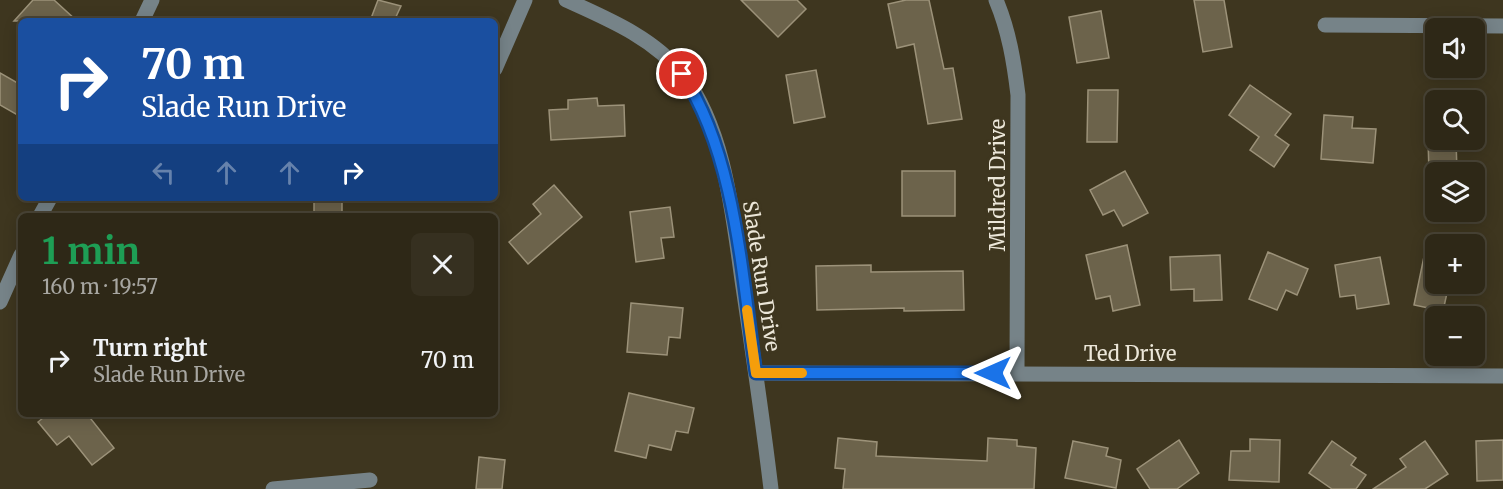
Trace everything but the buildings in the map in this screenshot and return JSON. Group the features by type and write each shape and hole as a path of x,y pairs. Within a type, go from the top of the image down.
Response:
{"street":[{"path":"143,18 152,0"},
{"path":"498,62 525,0"},
{"name":"Slade Run Drive","path":"566,0 611,21 656,48 682,74 701,102 714,137 731,208 771,489"},
{"name":"Mildred Drive","path":"996,0 1004,19 1014,57 1018,95 1017,373"},
{"path":"1325,25 1503,26"},
{"path":"0,302 18,262"},
{"name":"Ted Drive","path":"756,373 1503,376"},
{"path":"273,489 370,480"}],"slow traffic":[{"path":"747,310 756,373 802,373"}],"route":[{"path":"682,74 701,102 714,137 731,208 756,373 993,373"}]}
